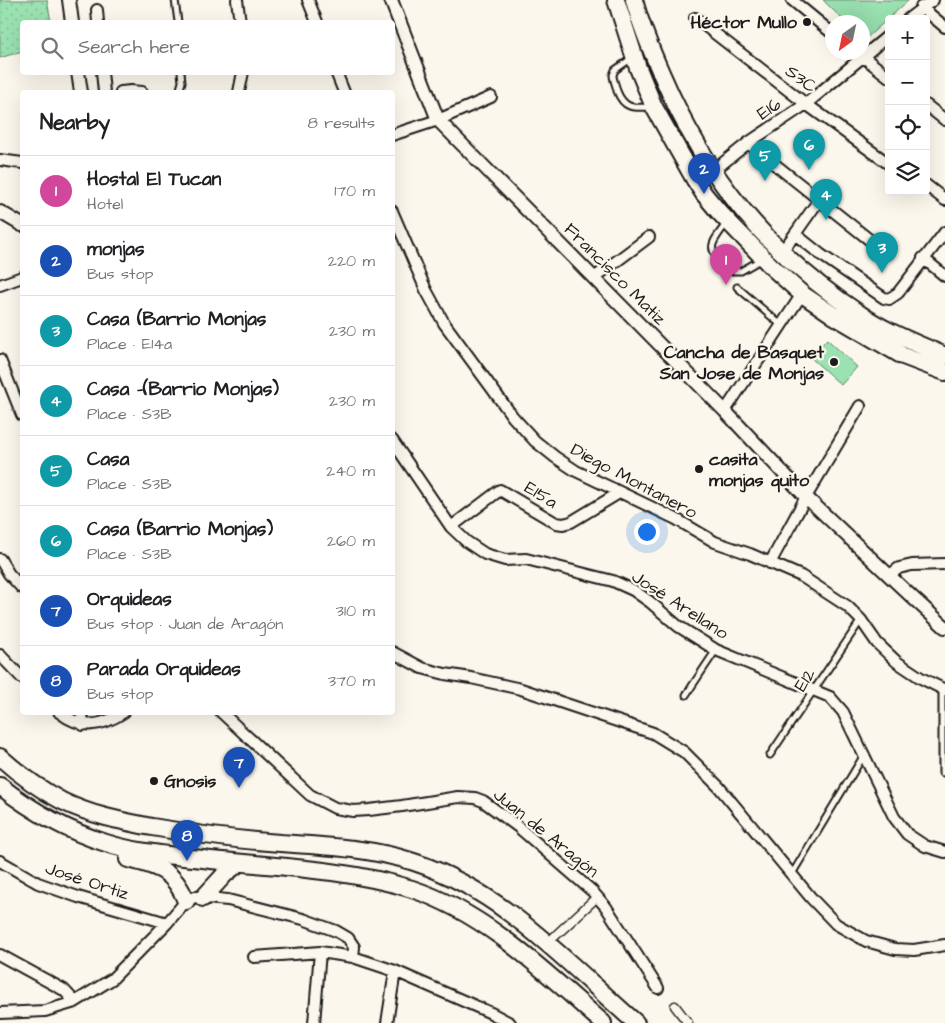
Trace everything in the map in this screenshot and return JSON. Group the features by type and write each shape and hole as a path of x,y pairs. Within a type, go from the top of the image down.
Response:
{"highway":[{"path":"616,0 634,56 654,107 704,194 763,258 802,294 833,315 903,356 945,372"},
{"path":"634,0 639,18 675,104 713,171 753,224 812,281 861,315 896,335 945,356"},
{"path":"0,757 46,792 100,816 188,833 386,854 416,863 449,877 495,903 529,928 636,1023"},
{"path":"0,786 25,805 45,816 81,834 108,844 143,852 330,872 413,889 448,904 480,922 513,947 603,1023"},
{"path":"45,816 78,843 98,851 152,865 162,870 174,879 186,901"},
{"path":"203,898 226,873 239,863"}],"street":[{"path":"69,0 72,20"},
{"path":"237,0 240,20"},
{"path":"308,0 316,20"},
{"name":"Francisco Matiz","path":"391,0 438,120 725,411 806,496 945,626"},
{"path":"792,0 825,27"},
{"path":"912,15 933,0"},
{"path":"921,7 945,27"},
{"path":"96,10 98,20"},
{"name":"S3C","path":"695,18 806,104 885,161"},
{"name":"E16","path":"870,48 885,38"},
{"name":"E16","path":"713,171 748,143 806,104 854,60"},
{"path":"867,60 885,74"},
{"path":"78,75 81,90"},
{"path":"102,75 104,90"},
{"path":"239,90 242,75"},
{"path":"337,75 343,90"},
{"path":"395,134 438,120 491,97"},
{"path":"930,108 945,120"},
{"path":"748,143 871,242"},
{"path":"0,160 20,163"},
{"path":"930,189 945,200"},
{"path":"781,253 819,200"},
{"path":"0,212 20,225"},
{"name":"Diego Montanero","path":"395,218 435,307 513,417 554,457 576,471 619,493 676,519 715,542 785,568 809,581 847,606 861,620 877,643 897,662 943,690"},
{"path":"795,234 835,265 884,298 894,297 945,232"},
{"path":"594,278 649,237"},
{"path":"923,258 945,276"},
{"path":"0,286 20,278"},
{"path":"725,411 802,294"},
{"path":"0,360 20,411"},
{"path":"770,564 806,496 860,406"},
{"name":"José Arellano","path":"395,444 451,527 466,542 486,554 505,560 526,559 613,581 632,590 650,602 678,626 716,650 830,697 843,712 894,817 908,834 925,846 945,852"},
{"name":"E15a","path":"451,527 500,490 556,523 563,524 571,522 619,493"},
{"path":"0,559 9,574 20,586"},
{"path":"890,575 899,568 912,565 945,564"},
{"path":"395,654 422,668 521,689 653,733 684,752 719,787 825,915 836,924 866,941 895,949 914,950 945,945"},
{"path":"0,655 20,676"},
{"path":"65,715 83,725 109,722 120,715"},
{"path":"82,715 83,725"},
{"name":"Juan de Aragón","path":"224,715 302,789 326,805 353,811 402,806 458,797 475,798 489,805 560,862 606,906 658,988"},
{"name":"José Ortiz","path":"0,861 38,883 78,897 167,923"},
{"path":"554,937 597,897"},
{"path":"0,1013 45,1011 75,1002 112,979 186,901 195,898 228,900 324,925 348,938 354,947 353,957"},
{"path":"314,1023 320,952"},
{"path":"254,956 320,952 353,957 395,971 490,1018 510,1023"},
{"path":"0,955 64,990 75,1002"},
{"path":"387,1023 395,971"},
{"path":"675,1006 688,1023"}],"lane":[{"path":"175,0 178,20"},
{"path":"634,56 614,72 613,78 620,98 627,106 634,108 654,107"},
{"path":"179,90 182,82 181,75"},
{"path":"728,221 711,246 712,251 718,258 730,270 735,272 741,271 763,258"},
{"path":"737,287 782,325"},
{"name":"E12","path":"770,755 861,620"},
{"path":"686,695 716,650"},
{"path":"942,773 943,690"},
{"path":"791,875 864,755"}],"green space":[{"path":"0,0 47,0 51,20 20,20 20,52 0,58"},
{"path":"823,0 909,0 892,15 885,15 885,21 870,35 870,15 838,15"},
{"name":"Cancha de Basquet San Jose de Monjas","path":"827,339 857,367 841,385 810,357"}],"place":[{"name":"Héctor Mullo","path":"807,22"},
{"name":"Casa (Barrio Monjas)","path":"809,170"},
{"name":"Casa","path":"765,181"},
{"name":"monjas","path":"704,194"},
{"name":"Casa -(Barrio Monjas)","path":"826,220"},
{"name":"Casa (Barrio Monjas","path":"882,273"},
{"name":"Hostal El Tucan","path":"726,285"},
{"name":"Cancha de Basquet San Jose de Monjas","path":"834,362"},
{"name":"casita monjas quito","path":"699,469"},
{"name":"Gnosis","path":"154,781"},
{"name":"Orquideas","path":"239,788"},
{"name":"Parada Orquideas","path":"187,861"}]}
